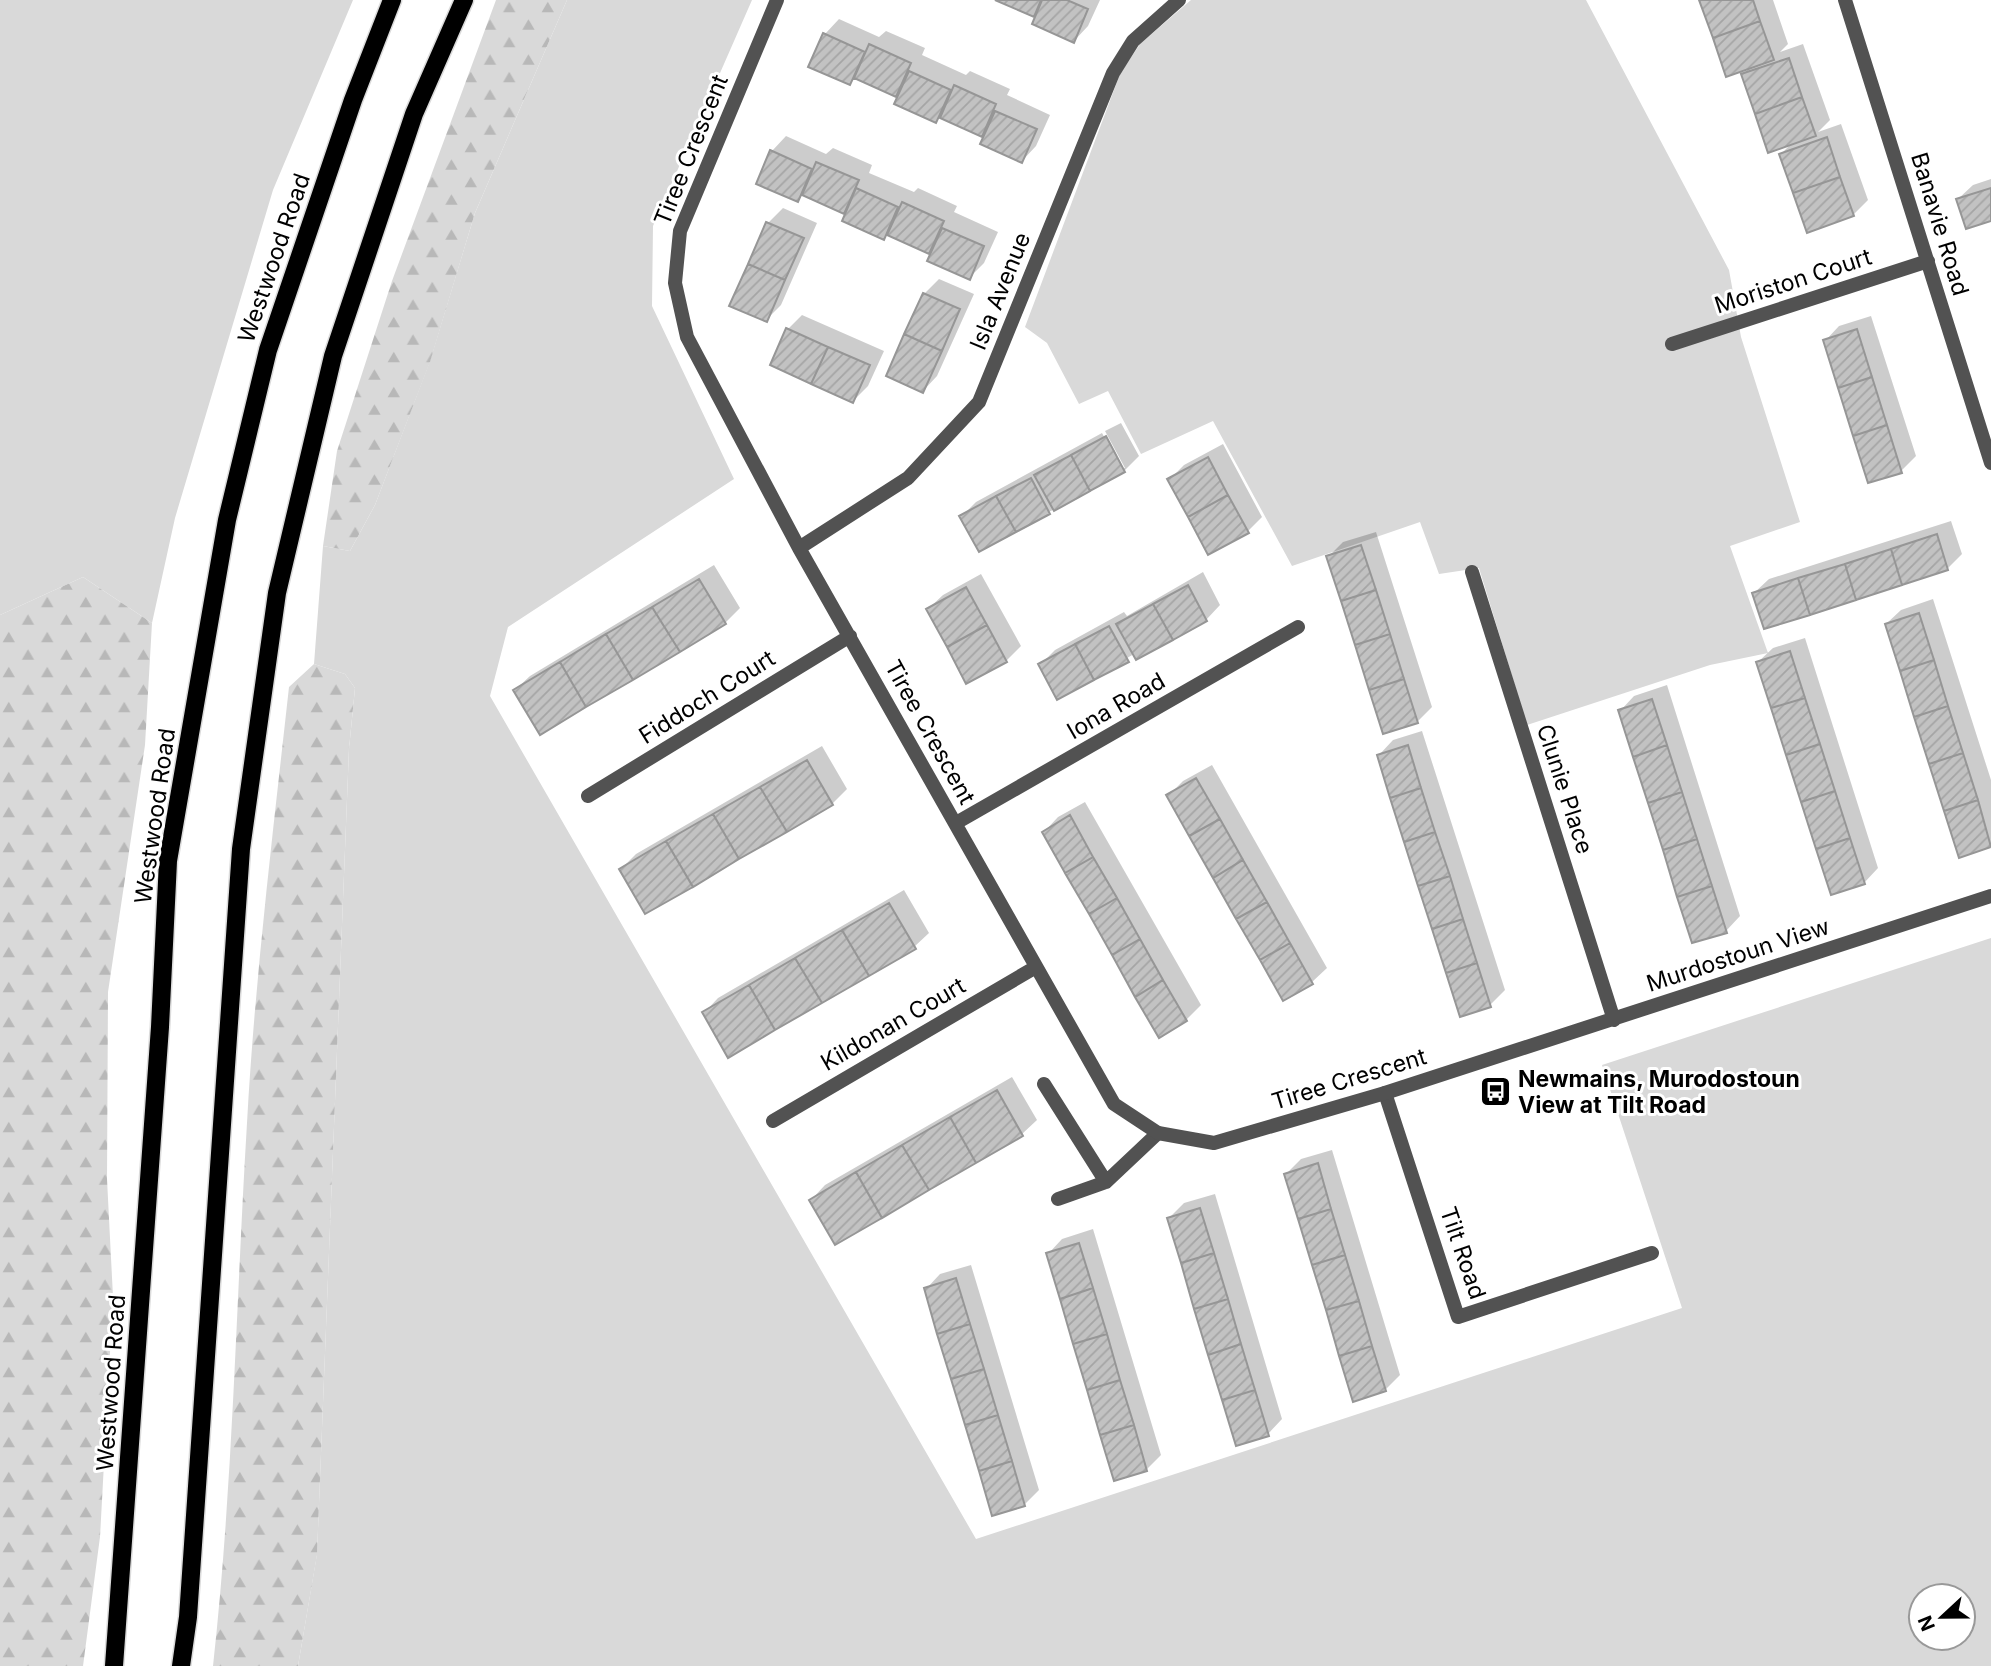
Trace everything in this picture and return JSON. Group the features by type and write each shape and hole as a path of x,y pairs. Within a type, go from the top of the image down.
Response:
{"main road":[{"name":"Westwood Road","path":"114,1666 119,1627 171,848 227,520 268,350 353,100 392,0"},
{"path":"181,1666 189,1603 241,849 277,593 334,356 414,114 464,0"}],"street":[{"name":"Tiree Crescent","path":"777,0 680,231 675,283 687,337 799,548 1114,1104 1158,1133 1214,1143 1385,1093 1499,1055"},
{"name":"Isla Avenue","path":"799,548 908,478 979,402 1113,73 1133,41 1180,0"},
{"name":"Banavie Road","path":"1845,0 1928,261 1984,416 1991,463"},
{"name":"Moriston Court","path":"1672,344 1928,261"},
{"name":"Clunie Place","path":"1472,572 1614,1020"},
{"name":"Iona Road","path":"956,824 1298,627"},
{"name":"Fiddoch Court","path":"588,796 850,636"},
{"name":"Murdostoun View","path":"1499,1055 1991,896"},
{"name":"Kildonan Court","path":"773,1121 1035,967"},
{"path":"1044,1084 1106,1182"},
{"name":"Tilt Road","path":"1385,1093 1458,1317 1652,1253"},
{"path":"1058,1199 1106,1182 1158,1133"}],"green space":[{"path":"0,0 353,0 273,190 175,518 152,623 83,577 0,615"},
{"path":"496,0 567,0 475,213 430,362 375,505 350,551 323,546 337,451 392,281"},
{"path":"567,0 752,0 653,226 652,306 734,479 508,627 490,696 976,1539 1682,1308 1602,1065 1991,938 1991,1666 298,1666 317,1554 349,749 355,688 345,674 314,664 323,546 350,551 375,505 430,361 475,213"},
{"path":"1191,0 1586,0 1729,270 1741,337 1800,522 1730,546 1768,653 1710,665 1527,725 1479,568 1439,574 1420,522 1292,566 1213,421 1141,454 1108,391 1079,404 1047,343 1025,327 1120,74 1140,44"},
{"path":"83,577 152,623 145,745 108,992 107,1179 113,1297 100,1537 83,1666 0,1666 0,615"},
{"path":"314,664 345,674 355,688 349,749 317,1555 298,1666 213,1666 230,1463 250,1068 265,905 289,687"}],"building":[{"path":"995,0 1041,0 1034,17"},
{"path":"1042,0 1067,0 1088,9 1074,43 1032,24"},
{"path":"1699,0 1753,0 1760,21 1713,38"},
{"path":"1760,21 1774,60 1726,77 1713,38"},
{"path":"823,33 865,52 850,85 808,67"},
{"path":"869,44 911,63 896,97 854,78"},
{"path":"1789,58 1802,97 1755,114 1741,74"},
{"path":"909,71 951,90 936,123 894,104"},
{"path":"954,85 996,104 982,137 940,118"},
{"path":"1802,97 1816,136 1768,153 1755,114"},
{"path":"995,111 1037,129 1022,163 980,144"},
{"path":"1827,137 1840,177 1793,193 1779,154"},
{"path":"770,150 812,169 798,202 756,184"},
{"path":"816,162 859,180 844,214 802,195"},
{"path":"1840,177 1854,216 1807,233 1793,193"},
{"path":"856,188 898,207 884,240 842,221"},
{"path":"1991,188 1991,221 1966,229 1956,199"},
{"path":"902,202 944,221 929,254 887,235"},
{"path":"766,222 804,238 785,280 748,264"},
{"path":"942,228 984,246 970,280 927,261"},
{"path":"748,264 785,280 767,322 729,306"},
{"path":"923,293 960,309 942,351 904,334"},
{"path":"786,328 828,347 811,384 770,365"},
{"path":"1857,329 1872,377 1838,388 1823,340"},
{"path":"904,334 942,351 923,393 886,376"},
{"path":"828,347 870,365 853,403 811,384"},
{"path":"1872,377 1887,425 1853,436 1838,388"},
{"path":"1887,425 1902,473 1868,483 1853,436"},
{"path":"1106,436 1125,472 1090,491 1071,455"},
{"path":"1071,455 1090,491 1054,511 1034,475"},
{"path":"1208,457 1228,495 1188,517 1167,479"},
{"path":"1031,478 1050,514 1016,532 996,496"},
{"path":"1228,495 1249,533 1208,555 1188,517"},
{"path":"996,496 1016,532 979,552 959,516"},
{"path":"1937,534 1948,570 1902,585 1891,549"},
{"path":"1361,545 1376,590 1341,601 1326,556"},
{"path":"1891,549 1902,585 1856,600 1845,564"},
{"path":"1845,564 1856,600 1810,615 1798,578"},
{"path":"1798,578 1810,615 1764,629 1752,593"},
{"path":"699,579 726,624 680,652 652,607"},
{"path":"1188,585 1207,621 1173,640 1153,604"},
{"path":"966,587 987,625 947,647 926,609"},
{"path":"1376,590 1390,634 1355,645 1341,601"},
{"path":"1153,604 1173,640 1136,660 1116,624"},
{"path":"652,607 680,652 633,680 606,634"},
{"path":"1919,613 1934,660 1900,671 1885,624"},
{"path":"987,625 1007,662 966,684 947,647"},
{"path":"1109,626 1129,662 1094,680 1075,644"},
{"path":"606,634 633,680 586,707 560,662"},
{"path":"1390,634 1404,679 1369,690 1355,645"},
{"path":"1075,644 1094,680 1057,700 1038,664"},
{"path":"1790,651 1805,698 1771,708 1756,662"},
{"path":"1934,660 1948,706 1914,717 1900,671"},
{"path":"560,662 586,707 540,735 513,690"},
{"path":"1404,679 1418,723 1383,734 1369,690"},
{"path":"1805,698 1820,744 1786,755 1771,708"},
{"path":"1652,699 1667,745 1633,757 1618,710"},
{"path":"1948,706 1963,753 1929,764 1914,717"},
{"path":"1820,744 1835,791 1801,802 1786,755"},
{"path":"1408,745 1421,788 1390,798 1377,755"},
{"path":"1667,745 1682,792 1648,803 1633,757"},
{"path":"1963,753 1978,800 1944,811 1929,764"},
{"path":"807,760 833,805 787,832 760,787"},
{"path":"1196,778 1220,819 1189,836 1166,795"},
{"path":"760,787 787,832 739,859 713,814"},
{"path":"1421,788 1435,832 1404,842 1390,798"},
{"path":"1835,791 1850,838 1816,849 1801,802"},
{"path":"1682,792 1697,839 1663,850 1648,803"},
{"path":"1978,800 1991,847 1959,858 1944,811"},
{"path":"713,814 739,859 693,887 666,841"},
{"path":"1070,815 1093,857 1065,873 1042,832"},
{"path":"1220,819 1243,860 1213,878 1189,836"},
{"path":"1435,832 1450,876 1418,886 1404,842"},
{"path":"1850,838 1865,884 1831,895 1816,849"},
{"path":"1697,839 1712,886 1677,897 1663,850"},
{"path":"666,841 693,887 645,914 619,869"},
{"path":"1093,857 1117,898 1089,914 1065,873"},
{"path":"1243,860 1267,902 1236,919 1213,878"},
{"path":"1450,876 1463,919 1432,929 1418,886"},
{"path":"1712,886 1727,933 1692,943 1677,897"},
{"path":"1117,898 1140,939 1112,955 1089,914"},
{"path":"1267,902 1290,943 1260,960 1236,919"},
{"path":"889,903 916,949 869,976 842,930"},
{"path":"1463,919 1477,963 1446,973 1432,929"},
{"path":"842,930 869,976 822,1003 795,958"},
{"path":"1140,939 1163,980 1135,997 1112,955"},
{"path":"1290,943 1313,984 1283,1001 1260,960"},
{"path":"795,958 822,1003 775,1030 749,985"},
{"path":"1477,963 1491,1007 1460,1017 1446,973"},
{"path":"1163,980 1187,1021 1159,1038 1135,997"},
{"path":"749,985 775,1030 728,1058 702,1012"},
{"path":"997,1090 1023,1136 976,1163 950,1117"},
{"path":"950,1117 976,1163 929,1190 902,1145"},
{"path":"902,1145 929,1190 882,1218 856,1172"},
{"path":"1318,1163 1331,1209 1298,1219 1284,1174"},
{"path":"856,1172 882,1218 835,1245 809,1200"},
{"path":"1200,1208 1214,1253 1181,1263 1167,1218"},
{"path":"1331,1209 1345,1255 1312,1265 1298,1219"},
{"path":"1079,1243 1093,1288 1060,1299 1046,1253"},
{"path":"1214,1253 1228,1299 1194,1309 1181,1263"},
{"path":"1345,1255 1359,1301 1326,1310 1312,1265"},
{"path":"956,1278 970,1324 937,1334 924,1288"},
{"path":"1093,1288 1107,1334 1073,1344 1060,1299"},
{"path":"1228,1299 1241,1344 1208,1355 1194,1309"},
{"path":"1359,1301 1372,1346 1339,1356 1326,1310"},
{"path":"970,1324 984,1369 951,1379 937,1334"},
{"path":"1107,1334 1120,1380 1087,1390 1073,1344"},
{"path":"1241,1344 1255,1390 1222,1400 1208,1355"},
{"path":"1372,1346 1386,1391 1353,1402 1339,1356"},
{"path":"984,1369 998,1415 965,1425 951,1379"},
{"path":"1120,1380 1134,1425 1100,1435 1087,1390"},
{"path":"1255,1390 1269,1436 1236,1446 1222,1400"},
{"path":"998,1415 1012,1461 979,1471 965,1425"},
{"path":"1134,1425 1147,1471 1114,1481 1100,1435"},
{"path":"1012,1461 1025,1506 992,1516 979,1471"}],"place":[{"name":"Newmains, Murodostoun View at Tilt Road","path":"1495,1092"}]}
